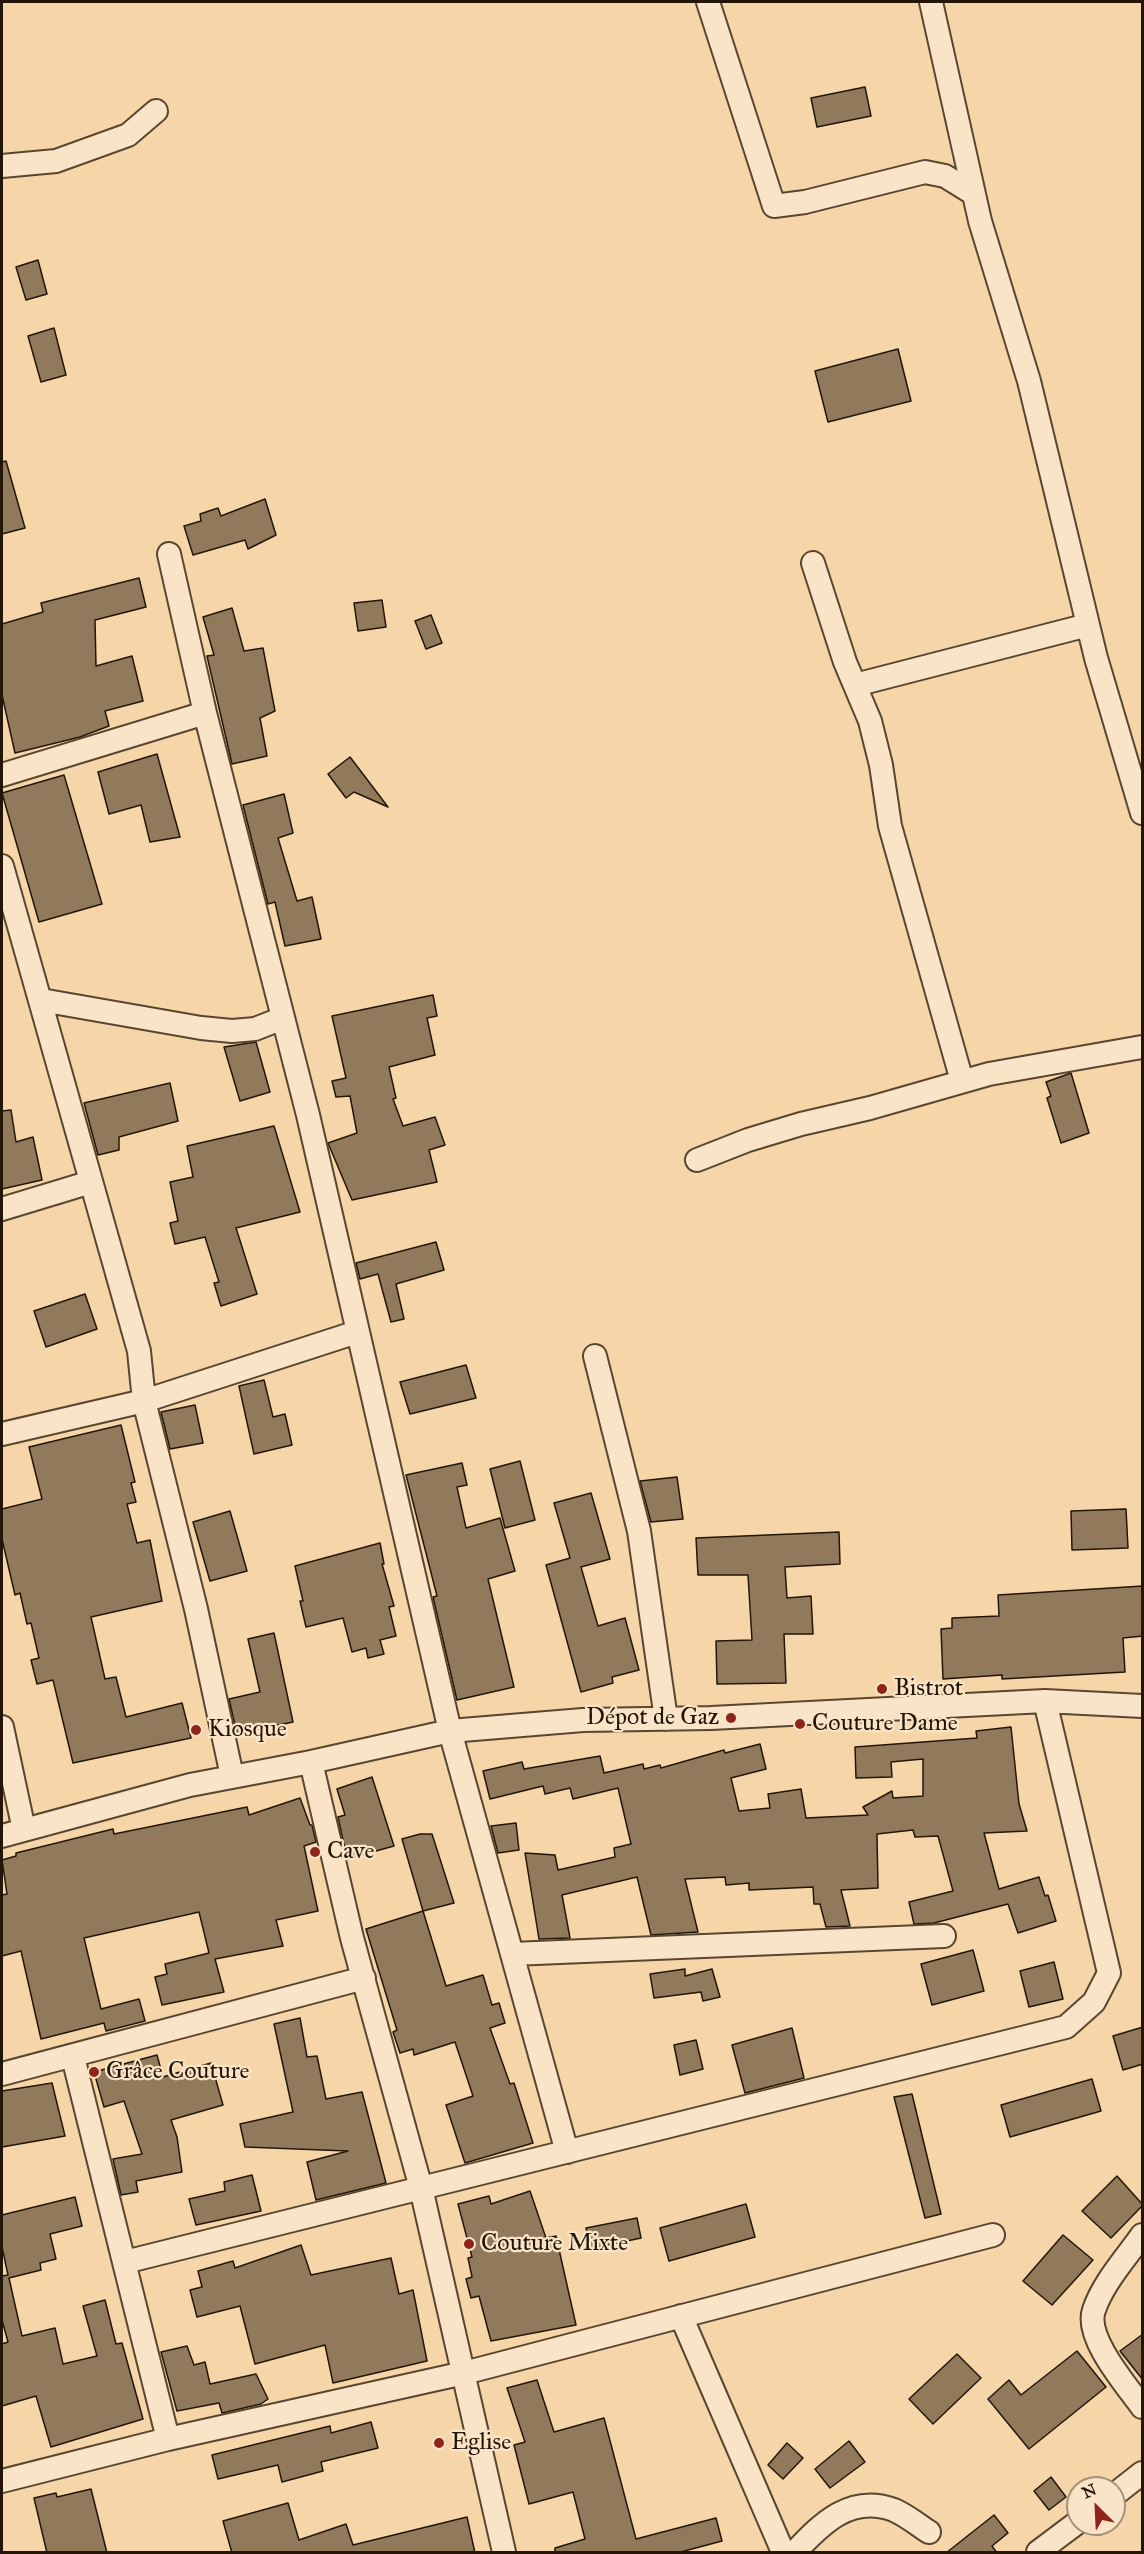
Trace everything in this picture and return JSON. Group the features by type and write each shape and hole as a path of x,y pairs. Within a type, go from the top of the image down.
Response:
{"street":[{"path":"708,2 774,206 805,202 925,172 945,176 974,194"},
{"path":"931,2 980,221 1029,381 1096,658 1143,813"},
{"path":"2,166 56,161 128,135 156,111"},
{"path":"169,554 205,713 283,1018 450,1731 567,2152"},
{"path":"813,563 855,685 870,721 881,765 890,826 962,1082"},
{"path":"855,685 1088,625"},
{"path":"2,775 205,713"},
{"path":"2,867 139,1351 144,1401 196,1609 232,1776"},
{"path":"41,1000 232,1031 255,1029 283,1018"},
{"path":"697,1160 748,1140 801,1124 870,1108 989,1074 1143,1047"},
{"path":"2,1209 91,1182"},
{"path":"2,1434 144,1401 357,1332"},
{"path":"595,1356 639,1531 666,1719"},
{"path":"125,2262 1066,2027 1094,2002 1108,1973 1045,1701"},
{"path":"2,1836 190,1785 311,1762 450,1731 583,1720 666,1719 1045,1701 1143,1706"},
{"path":"2,1727 24,1830"},
{"path":"311,1762 348,1918 421,2188 504,2553"},
{"path":"512,1954 944,1936"},
{"path":"2,2074 364,1978"},
{"path":"73,2057 168,2439"},
{"path":"2,2481 168,2439 464,2373 993,2235"},
{"path":"1143,2235 1109,2281 1093,2311 1095,2338 1115,2370 1143,2407"},
{"path":"681,2316 783,2553"},
{"path":"1126,2486 1143,2473"},
{"path":"795,2553 811,2535 844,2509 870,2505 894,2510 929,2532"},
{"path":"1038,2553 1066,2531"}],"building":[{"path":"865,87 871,116 817,127 811,98"},
{"path":"38,260 47,294 26,300 16,267"},
{"path":"54,328 66,375 41,382 28,336"},
{"path":"898,349 911,401 828,422 815,371"},
{"path":"6,461 25,528 2,534 2,462"},
{"path":"265,499 276,535 248,549 245,540 193,555 184,526 201,521 200,514 218,508 221,516"},
{"path":"139,578 146,607 95,620 96,666 132,656 143,701 105,711 109,726 80,737 15,753 2,695 2,624 43,612 41,603"},
{"path":"382,600 386,627 358,631 354,603"},
{"path":"232,608 244,651 263,648 275,711 260,718 267,756 232,764 207,656 214,655 203,617"},
{"path":"431,615 442,643 426,649 415,621"},
{"path":"157,754 180,837 150,842 141,805 109,814 98,772"},
{"path":"350,757 388,807 354,792 346,798 328,774"},
{"path":"64,775 102,904 39,922 2,793"},
{"path":"284,794 293,833 278,838 297,901 312,897 321,939 285,946 275,902 268,904 243,805"},
{"path":"433,995 437,1016 427,1018 435,1055 389,1067 396,1098 393,1099 403,1126 435,1117 445,1145 429,1150 437,1182 352,1200 328,1143 357,1133 350,1096 336,1097 332,1081 346,1078 332,1016"},
{"path":"256,1042 270,1092 240,1101 224,1047"},
{"path":"1071,1073 1089,1133 1061,1143 1047,1098 1051,1096 1046,1082"},
{"path":"170,1083 178,1121 119,1137 119,1150 98,1155 84,1103"},
{"path":"11,1110 16,1142 33,1137 42,1180 2,1189 2,1111"},
{"path":"274,1126 300,1212 236,1228 257,1294 221,1306 214,1283 219,1282 205,1237 175,1244 170,1223 178,1221 170,1182 193,1177 187,1146"},
{"path":"436,1242 444,1270 396,1284 404,1319 391,1322 378,1274 360,1279 356,1263"},
{"path":"85,1294 97,1329 46,1347 34,1311"},
{"path":"466,1365 476,1398 410,1414 400,1382"},
{"path":"264,1380 273,1417 285,1414 292,1445 254,1454 239,1386"},
{"path":"195,1405 203,1443 170,1449 161,1412"},
{"path":"121,1425 135,1482 131,1483 136,1502 127,1504 137,1543 150,1540 162,1601 91,1617 105,1679 116,1677 126,1717 182,1703 191,1738 73,1763 53,1680 37,1684 31,1660 39,1658 31,1623 27,1624 20,1593 15,1595 2,1539 2,1509 42,1499 29,1447"},
{"path":"520,1461 535,1520 505,1528 490,1469"},
{"path":"462,1463 467,1485 457,1487 466,1528 500,1518 515,1571 488,1579 514,1687 457,1700 433,1597 437,1596 406,1475"},
{"path":"677,1477 683,1519 651,1522 640,1481"},
{"path":"591,1493 610,1559 581,1567 598,1626 625,1618 639,1670 612,1677 613,1683 581,1692 546,1565 570,1558 554,1503"},
{"path":"1126,1509 1128,1548 1072,1550 1071,1511"},
{"path":"230,1511 247,1571 210,1581 193,1522"},
{"path":"839,1532 840,1564 785,1567 787,1598 811,1596 813,1634 784,1634 786,1683 717,1684 716,1641 752,1640 748,1575 698,1575 696,1538"},
{"path":"380,1543 384,1564 382,1564 394,1606 389,1607 396,1636 380,1640 384,1654 368,1658 366,1648 352,1652 343,1618 306,1627 295,1566"},
{"path":"1143,1586 1143,1636 1123,1638 1125,1672 1002,1679 1002,1675 943,1679 941,1629 952,1628 952,1618 999,1616 998,1595"},
{"path":"274,1633 293,1722 237,1734 229,1699 260,1692 248,1639"},
{"path":"1011,1727 1019,1804 1027,1831 984,1833 999,1889 1039,1877 1045,1896 1048,1895 1056,1921 1018,1933 1008,1904 934,1923 914,1924 909,1902 953,1891 938,1836 915,1837 913,1830 877,1834 878,1888 841,1890 850,1926 826,1927 820,1904 814,1904 813,1887 749,1890 749,1883 726,1885 725,1877 685,1879 698,1932 651,1935 637,1877 562,1895 570,1938 539,1939 525,1853 555,1855 558,1870 615,1857 614,1848 631,1844 618,1788 573,1799 570,1788 545,1794 543,1786 490,1799 483,1771 522,1762 524,1769 600,1756 604,1773 643,1764 644,1769 660,1765 661,1768 724,1750 725,1753 760,1744 766,1769 731,1778 739,1811 770,1808 768,1794 801,1789 806,1818 868,1815 863,1807 892,1791 893,1798 923,1796 923,1759 891,1762 892,1777 856,1778 855,1747 977,1738 976,1731"},
{"path":"372,1777 394,1846 347,1859 338,1817 345,1815 337,1789"},
{"path":"300,1798 310,1825 312,1825 316,1842 304,1846 318,1911 276,1920 283,1946 215,1959 224,1992 162,2005 155,1977 167,1974 165,1964 209,1953 199,1912 84,1938 101,2009 139,1999 145,2021 106,2031 104,2023 41,2039 21,1951 2,1956 2,1895 7,1894 2,1860 16,1856 16,1853 113,1829 114,1834 247,1807 249,1815"},
{"path":"516,1823 519,1850 498,1853 491,1826"},
{"path":"420,1834 432,1834 454,1903 423,1911 402,1839"},
{"path":"423,1911 446,1986 483,1975 492,2005 499,2003 505,2023 490,2028 510,2084 514,2083 533,2143 465,2163 446,2105 473,2096 455,2042 414,2055 413,2049 400,2053 393,2032 397,2030 366,1929"},
{"path":"973,1950 984,1991 932,2005 921,1964"},
{"path":"1054,1962 1063,1999 1029,2007 1020,1971"},
{"path":"685,1969 685,1976 712,1969 720,1997 703,2001 701,1992 654,1998 650,1974"},
{"path":"300,2018 307,2057 317,2056 326,2099 362,2092 386,2183 316,2200 307,2162 348,2151 245,2147 240,2124 293,2112 274,2024"},
{"path":"1143,2027 1143,2064 1123,2070 1113,2036"},
{"path":"792,2028 804,2078 745,2093 732,2045"},
{"path":"696,2040 703,2069 680,2075 674,2045"},
{"path":"157,2055 163,2077 211,2063 223,2105 171,2120 177,2137 182,2172 136,2181 138,2192 121,2195 113,2159 142,2154 124,2101 104,2107 94,2072"},
{"path":"1092,2079 1101,2111 1010,2137 1001,2105"},
{"path":"52,2083 65,2136 2,2147 2,2091"},
{"path":"912,2094 941,2214 925,2218 894,2097"},
{"path":"252,2175 261,2211 196,2225 189,2199 225,2191 224,2182"},
{"path":"1117,2176 1143,2205 1111,2238 1082,2211"},
{"path":"530,2191 546,2238 556,2236 576,2325 491,2341 479,2296 471,2298 466,2279 472,2277 468,2258 472,2257 458,2204 489,2196 491,2204"},
{"path":"75,2197 82,2226 50,2234 56,2259 40,2263 41,2270 9,2278 22,2336 55,2328 63,2364 97,2356 83,2306 105,2300 116,2344 122,2343 143,2419 51,2447 36,2396 2,2406 2,2344 8,2342 2,2320 2,2276 8,2275 2,2247 2,2215"},
{"path":"746,2204 755,2237 669,2261 660,2228"},
{"path":"637,2218 641,2238 590,2249 586,2228"},
{"path":"1063,2235 1093,2260 1052,2305 1023,2281"},
{"path":"301,2245 311,2275 391,2258 399,2294 413,2290 427,2361 333,2383 325,2345 255,2364 240,2306 197,2317 190,2290 202,2287 198,2271 233,2261 235,2268"},
{"path":"1143,2334 1143,2380 1120,2351"},
{"path":"187,2346 194,2365 205,2362 210,2384 256,2374 268,2399 261,2404 222,2413 219,2403 177,2411 161,2352"},
{"path":"1077,2351 1106,2387 1029,2449 988,2399 1009,2380 1021,2395"},
{"path":"957,2354 981,2378 933,2424 909,2399"},
{"path":"537,2380 554,2432 604,2418 636,2539 716,2518 722,2541 677,2553 555,2553 555,2548 585,2539 573,2492 529,2504 514,2445 525,2442 507,2388"},
{"path":"371,2422 378,2448 321,2462 323,2471 282,2482 278,2465 218,2479 212,2455 330,2426 331,2433"},
{"path":"849,2441 865,2462 830,2488 815,2469"},
{"path":"787,2443 803,2458 783,2479 768,2465"},
{"path":"1051,2477 1066,2497 1049,2510 1034,2491"},
{"path":"91,2489 107,2553 47,2553 34,2498 56,2493 57,2497"},
{"path":"288,2503 299,2540 346,2524 353,2545 467,2517 475,2553 232,2553 223,2521"},
{"path":"994,2515 1008,2533 992,2546 997,2553 946,2553"}],"place":[{"name":"Bistrot","path":"882,1689"},
{"name":"Dépot de Gaz","path":"731,1718"},
{"name":"Couture Dame","path":"800,1724"},
{"name":"Kiosque","path":"196,1730"},
{"name":"Cave","path":"315,1852"},
{"name":"Grâce Couture","path":"94,2072"},
{"name":"Couture Mixte","path":"469,2244"},
{"name":"Eglise","path":"439,2443"}]}
